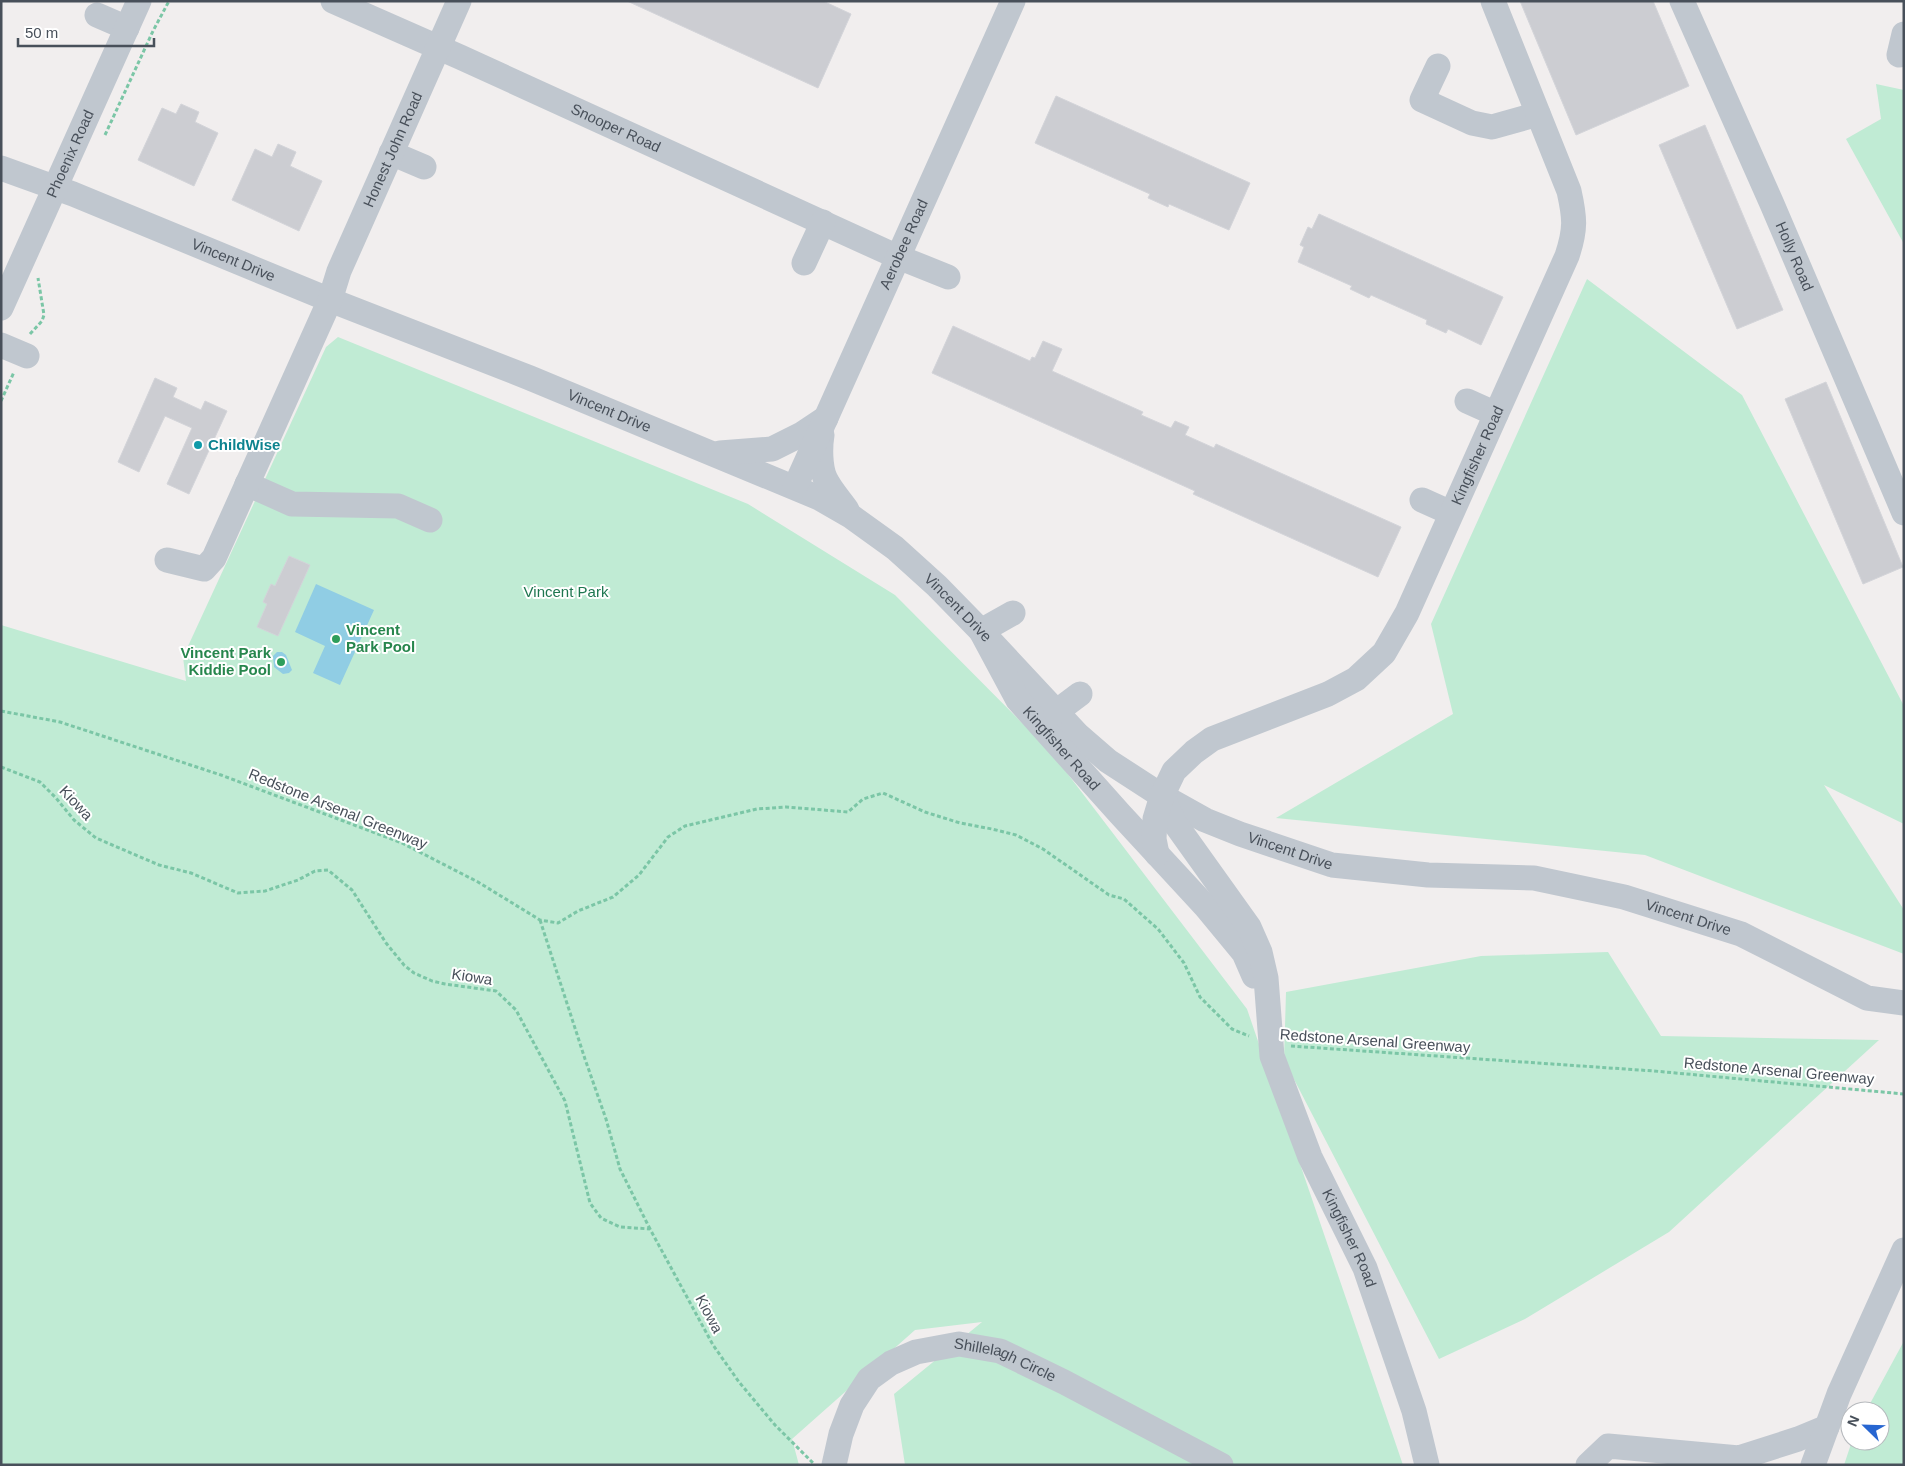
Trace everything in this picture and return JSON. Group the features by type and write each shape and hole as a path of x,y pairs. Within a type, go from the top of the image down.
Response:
{"street":[{"name":"Phoenix Road","path":"1,308 139,1"},
{"name":"Snooper Road","path":"333,1 898,257 948,277"},
{"name":"Honest John Road","path":"167,560 204,569 214,558 330,300 339,271 460,1"},
{"name":"Aerobee Road","path":"795,487 1013,1"},
{"name":"Kingfisher Road","path":"1157,854 1154,839 1155,820 1162,796 1174,772 1194,752 1212,739 1328,694 1356,679 1384,653 1407,613 1567,256 1573,238 1575,218 1570,191 1493,1"},
{"name":"Holly Road","path":"1682,1 1772,204 1904,513"},
{"path":"97,15 127,28"},
{"path":"1438,66 1422,100 1472,123 1492,127 1538,114"},
{"path":"391,153 424,167"},
{"name":"Vincent Drive","path":"1,168 73,194 330,300 530,378 715,453 819,498 852,517 895,548 937,586 1078,735 1108,761 1162,796 1205,820 1240,834 1332,864 1428,875 1534,878 1624,897 1741,934 1867,998 1904,1003"},
{"path":"804,263 823,222"},
{"path":"1468,401 1496,414"},
{"path":"715,453 772,449 802,434 826,418"},
{"path":"826,418 821,443 825,477 852,517"},
{"path":"247,484 292,504 398,506 430,520"},
{"path":"1422,500 1451,513"},
{"path":"981,631 1013,613"},
{"name":"Kingfisher Road","path":"981,631 1018,700 1206,907 1244,953 1269,1012"},
{"path":"1056,712 1080,694"},
{"name":"Kingfisher Road","path":"1162,796 1174,822 1249,927 1260,952 1266,978 1272,1056 1310,1157 1365,1268 1414,1411 1426,1465"},
{"path":"1814,1465 1839,1394 1904,1250"},
{"name":"Shillelagh Circle","path":"834,1465 841,1434 852,1405 869,1379 891,1363 916,1352 959,1344 1000,1351 1064,1382 1221,1465"},
{"path":"1588,1465 1608,1446 1739,1458 1827,1428"}],"path":[{"path":"1,401 16,352"},
{"name":"Redstone Arsenal Greenway","path":"1,711 69,725 222,775 402,843 478,882 540,920 558,923 578,911 613,897 639,875 668,837 684,826 757,809 786,806 848,812 863,799 883,793 924,812 1016,835 1043,849 1109,895 1124,899 1158,929 1184,963 1200,997 1232,1029 1271,1045 1654,1071 1904,1094"},
{"name":"Kiowa","path":"1,767 40,782 74,820 96,838 159,865 191,873 238,893 265,891 298,880 315,871 328,870 352,890 386,943 404,965 414,973 432,981 496,991 516,1010 565,1102 590,1202 601,1218 620,1227 650,1228 713,1345 739,1382 775,1425 815,1465"},
{"path":"540,920 606,1119 620,1169 650,1228"}],"green space":[{"path":"1876,84 1904,90 1904,244 1846,139 1881,119"},
{"path":"1587,279 1742,395 1904,706 1904,824 1824,785 1904,910 1904,954 1645,855 1276,818 1453,714 1431,624"},
{"name":"Vincent Park","path":"338,337 748,504 895,595 1051,752 1247,1009 1403,1465 905,1465 894,1394 982,1322 915,1330 792,1439 799,1465 1,1465 1,625 186,681 183,657 326,347"},
{"path":"1608,952 1661,1036 1879,1040 1669,1232 1525,1319 1439,1359 1284,1060 1286,992 1481,956"},
{"path":"1904,1341 1904,1465 1844,1465 1849,1451 1890,1451 1890,1401 1871,1401"}],"water":[{"name":"Vincent Park Pool","path":"316,584 374,610 340,685 313,673 325,646 295,632"},
{"name":"Vincent Park Kiddie Pool","path":"277,652 282,652 286,655 292,670 289,673 283,674 274,667 273,656"}],"building":[{"path":"627,1 823,1 851,14 818,88"},
{"path":"1520,1 1653,1 1689,86 1576,135"},
{"path":"1056,96 1250,183 1229,230 1169,204 1168,207 1148,198 1150,194 1035,143"},
{"path":"181,104 199,112 195,122 218,133 194,186 138,160 162,108 176,114"},
{"path":"1705,125 1783,310 1737,329 1659,145"},
{"path":"278,144 296,152 290,166 322,181 299,231 232,200 255,149 272,157"},
{"path":"1319,214 1503,297 1481,345 1448,329 1446,333 1426,324 1427,320 1371,295 1369,298 1350,289 1352,286 1298,262 1304,247 1300,245 1308,227 1312,229"},
{"path":"953,326 1030,361 1032,357 1035,358 1043,341 1062,349 1052,371 1143,412 1141,415 1171,428 1175,421 1189,427 1185,435 1214,448 1216,444 1401,527 1378,577 1193,494 1195,491 932,373"},
{"name":"ChildWise","path":"155,378 177,388 173,397 201,410 205,401 227,411 189,494 167,484 192,428 165,416 139,472 118,462"},
{"path":"1826,382 1903,567 1863,584 1785,399"},
{"path":"289,556 310,565 278,636 257,627 267,604 263,602 271,584 275,586"}],"place":[{"name":"ChildWise","path":"198,445"},
{"name":"Vincent Park Pool","path":"336,639"},
{"name":"Vincent Park Kiddie Pool","path":"281,662"}]}
